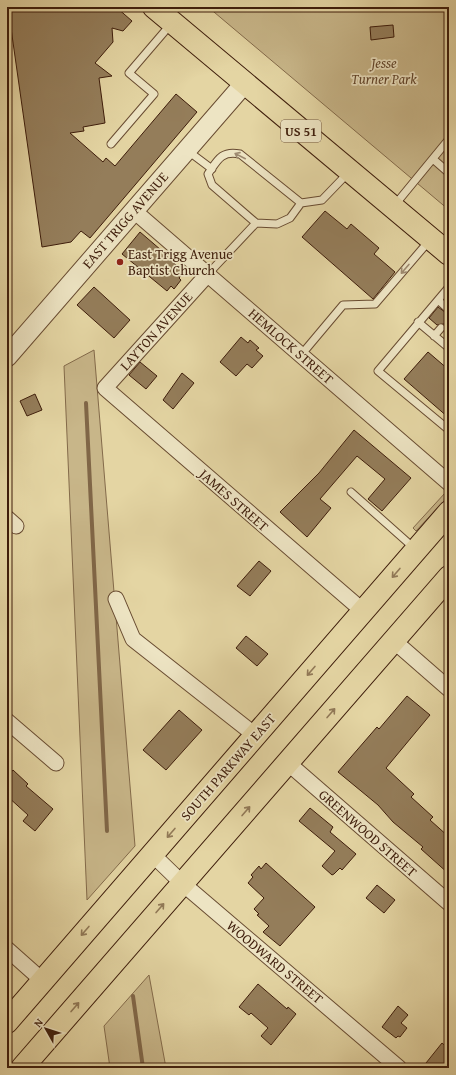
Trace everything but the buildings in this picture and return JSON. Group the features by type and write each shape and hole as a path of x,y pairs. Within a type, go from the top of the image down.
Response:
{"main road":[{"name":"US 51","path":"154,7 349,172 449,254"},
{"name":"SOUTH PARKWAY EAST","path":"7,1022 449,512"},
{"path":"22,1068 449,577"}],"street":[{"name":"EAST TRIGG AVENUE","path":"7,357 244,84"},
{"name":"HEMLOCK STREET","path":"134,210 449,483"},
{"name":"LAYTON AVENUE","path":"105,388 208,274"},
{"name":"JAMES STREET","path":"105,388 363,611"},
{"path":"116,599 133,639 255,735"},
{"path":"394,641 449,689"},
{"path":"7,721 56,764"},
{"name":"GREENWOOD STREET","path":"288,763 449,903"},
{"name":"WOODWARD STREET","path":"152,854 182,883 399,1068"},
{"path":"7,950 42,981"}],"lane":[{"path":"111,144 154,94 129,73 172,22"},
{"path":"392,207 449,139"},
{"path":"186,150 212,169"},
{"path":"301,203 240,154 232,152 219,157 208,174 212,185 256,223 278,224 290,218 301,203 322,200 349,172"},
{"path":"433,159 449,173"},
{"path":"208,274 256,223"},
{"path":"301,355 343,305 375,304 430,239"},
{"path":"449,288 418,322 378,371 449,430"},
{"path":"438,300 449,310"},
{"path":"418,322 448,347"},
{"path":"434,336 441,328"},
{"path":"350,492 416,550"}],"green space":[{"name":"Jesse Turner Park","path":"208,7 449,7 449,210"},
{"path":"94,350 135,846 87,900 64,366"},
{"path":"445,493 444,501 416,531 413,528"},
{"path":"149,975 166,1068 110,1068 104,1026"}],"waterway":[{"path":"86,403 107,831"},
{"path":"133,996 143,1068"}],"place":[{"name":"East Trigg Avenue Baptist Church","path":"120,262"}]}
